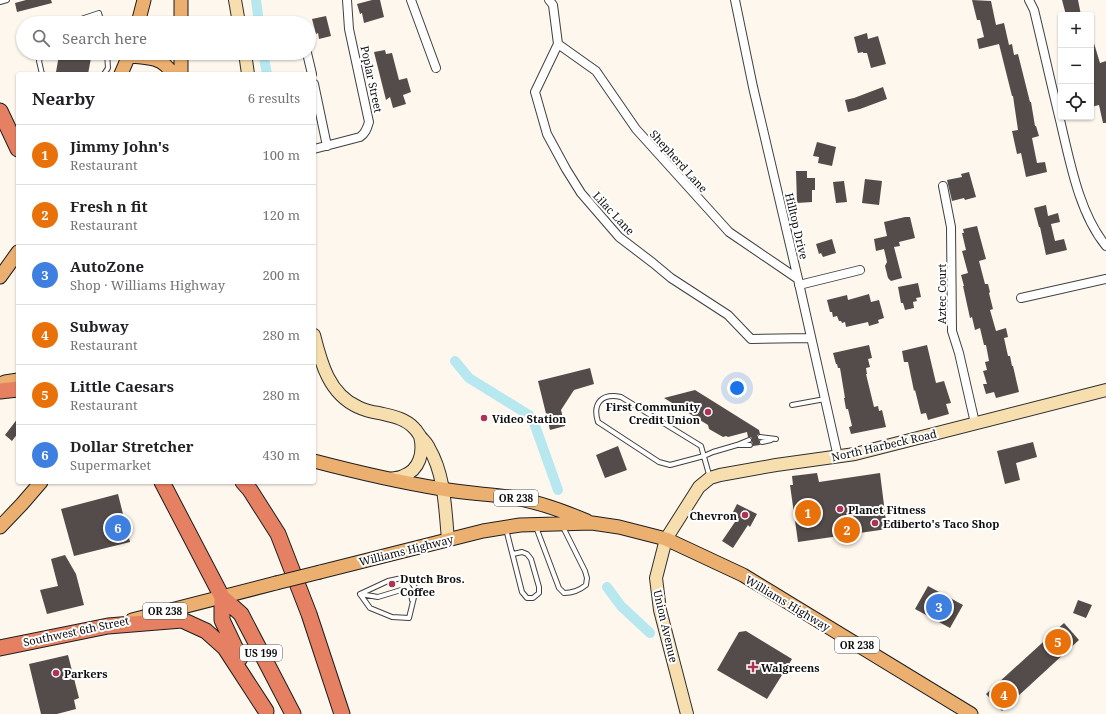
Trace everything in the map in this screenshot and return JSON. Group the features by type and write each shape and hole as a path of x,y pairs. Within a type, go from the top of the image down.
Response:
{"highway":[{"path":"0,111 14,138"},
{"path":"0,391 16,389"},
{"name":"US 199","path":"163,484 222,597 241,614 293,714"},
{"path":"245,484 278,534 309,614 342,714"},
{"name":"US 199","path":"222,597 222,620 266,713"},
{"path":"108,626 182,620 206,631 225,648 266,713"},
{"name":"Southwest 6th Street","path":"0,648 108,626"}],"main road":[{"path":"140,16 144,0"},
{"path":"181,0 181,16"},
{"path":"123,72 127,60"},
{"path":"154,60 169,67 171,72"},
{"path":"181,60 181,72"},
{"path":"0,276 16,255"},
{"path":"0,384 16,380"},
{"name":"Williams Highway","path":"316,461 390,479 443,489 510,497 539,503 592,523"},
{"path":"0,526 39,484"},
{"name":"Williams Highway","path":"222,597 483,531 534,524 562,523 592,523 619,527 666,539 743,575 964,712"},
{"name":"Southwest 6th Street","path":"108,626 222,597"}],"street":[{"path":"235,0 238,16"},
{"name":"Poplar Street","path":"316,149 360,137 364,134 370,122 349,29 347,0"},
{"path":"411,0 436,68"},
{"path":"549,0 553,6 558,44"},
{"name":"Hilltop Drive","path":"735,0 753,86 838,457"},
{"path":"1029,0 1034,10 1071,167 1088,217 1098,236 1106,246"},
{"name":"Shepherd Lane","path":"558,44 596,71 636,129 729,232 799,282"},
{"name":"Lilac Lane","path":"558,44 535,92 547,134 566,170 581,193 619,238 671,278 728,315 750,339 811,338"},
{"path":"246,60 248,72"},
{"path":"309,60 312,72"},
{"path":"316,94 327,146"},
{"name":"Aztec Court","path":"943,186 951,227 952,331 959,353 975,423"},
{"path":"799,282 860,270"},
{"path":"1021,298 1106,279"},
{"path":"316,344 319,357 333,387 346,400 358,407 396,417 409,424 415,429 428,446 432,453 443,489 448,539"},
{"name":"North Harbeck Road","path":"710,478 776,465 855,454 1106,390"},
{"path":"390,479 402,477 415,469 421,456 422,442 420,436"},
{"path":"666,539 699,487 710,478"},
{"name":"Union Avenue","path":"666,539 656,578 660,610 687,714"}],"lane":[{"path":"0,2 7,0"},
{"path":"88,16 99,12 100,16"},
{"path":"39,60 42,72"},
{"path":"105,72 108,68 107,60"},
{"path":"108,68 117,72"},
{"path":"710,478 704,456 701,446 621,397 609,396 599,401 596,416 598,422 659,462 670,465 704,456 713,452 750,442"},
{"path":"792,405 824,399"},
{"path":"761,439 776,439"},
{"path":"534,524 559,588 564,593 569,593 582,588 586,584 587,578 562,523"},
{"path":"506,527 512,554 522,592 527,598 533,598 539,593 539,587 531,559 527,554 522,552 512,554"},
{"path":"402,578 410,580 416,589 409,618 392,617 370,608 360,594 388,581 402,578"},
{"path":"360,594 378,597 401,590 411,593 413,605"}],"building":[{"path":"26,0 51,0 52,3 17,12 15,3"},
{"path":"372,0 380,0 384,17 364,23 362,13 360,14 357,4"},
{"path":"972,0 991,1 996,25 1004,23 1009,45 1012,44 1014,55 1018,54 1031,102 1035,126 1039,136 1032,138 1037,163 1045,162 1047,172 1026,177 1021,153 1017,154 1012,131 1018,130 1013,96 999,44 979,49 977,39 984,37 980,20 977,20"},
{"path":"1062,0 1078,0 1080,12 1065,12"},
{"path":"326,16 331,36 319,39 318,33 316,34 316,18"},
{"path":"867,33 868,39 878,36 886,64 871,68 867,53 858,53 854,37"},
{"path":"1094,43 1100,63 1106,61 1106,123 1103,123 1099,105 1094,106"},
{"path":"385,50 386,54 392,53 399,80 407,78 411,92 403,95 406,104 393,108 390,97 386,100 374,52"},
{"path":"58,60 91,60 88,72 56,72"},
{"path":"883,87 887,99 848,112 845,100"},
{"path":"817,142 836,147 832,166 818,163 819,157 813,156"},
{"path":"796,171 807,171 807,178 815,178 815,190 812,190 812,202 797,203"},
{"path":"969,172 976,197 952,201 947,180 962,177 961,174"},
{"path":"865,179 882,181 879,205 862,203"},
{"path":"844,181 847,202 836,203 833,182"},
{"path":"1046,205 1048,216 1058,213 1060,222 1051,224 1055,241 1064,239 1067,250 1046,255 1034,208"},
{"path":"910,217 915,238 899,242 900,246 894,247 902,278 891,281 888,278 885,266 887,262 884,249 876,251 874,239 887,236 884,222"},
{"path":"977,226 986,259 979,261 985,284 988,284 990,292 993,309 990,310 996,331 1006,328 1008,337 1004,338 1019,392 996,398 994,392 986,394 983,384 987,384 983,371 987,370 985,362 989,361 986,345 984,345 980,328 975,330 972,317 970,318 961,275 968,273 962,251 966,250 962,233 964,233 963,229"},
{"path":"832,239 836,253 823,257 821,253 819,254 816,244"},
{"path":"918,283 921,297 916,298 917,301 913,302 914,308 905,310 903,303 901,303 898,287"},
{"path":"869,294 871,302 879,300 884,318 878,320 879,323 869,326 868,322 846,327 845,322 842,323 839,321 837,316 833,317 832,312 830,312 827,300 847,295 848,300"},
{"path":"869,345 872,358 868,359 870,367 866,368 866,374 874,407 878,406 879,411 882,410 886,427 851,434 849,427 852,426 848,409 846,409 840,368 838,368 836,364 833,353"},
{"path":"927,345 936,383 944,381 951,403 946,404 949,414 928,420 926,413 921,414 915,390 914,391 908,362 904,362 902,351"},
{"path":"590,368 594,384 574,390 561,410 565,426 550,430 538,381"},
{"name":"First Community Credit Union","path":"695,390 759,430 760,434 757,435 757,437 760,445 753,446 752,439 751,437 748,437 747,432 723,437 709,429 708,425 664,398"},
{"path":"16,421 16,436 12,441 5,435"},
{"path":"1033,442 1037,457 1016,463 1020,480 1005,484 997,451"},
{"path":"618,446 627,470 605,478 596,455"},
{"path":"817,473 819,482 880,473 887,529 798,542 790,485 793,485 792,476"},
{"path":"118,494 130,542 74,556 61,509"},
{"path":"737,504 757,514 750,527 748,525 733,548 722,541 737,519 731,516"},
{"path":"65,555 76,574 84,605 47,614 40,590 58,586 51,559"},
{"path":"928,586 963,605 950,628 915,609"},
{"path":"1078,600 1092,605 1086,618 1073,613"},
{"path":"1064,623 1079,640 1002,711 986,694"},
{"path":"746,631 792,659 767,699 717,670 739,632"},
{"path":"68,655 79,698 74,700 76,709 57,714 41,714 29,664"}],"waterway":[{"path":"256,0 258,16"},
{"path":"264,60 267,72"},
{"path":"455,361 469,378 529,415 533,420 558,490"},
{"path":"607,587 621,606 650,633"}],"place":[{"name":"First Community Credit Union","path":"708,412"},
{"name":"Video Station","path":"484,418"},
{"name":"Planet Fitness","path":"840,509"},
{"name":"Jimmy John's","path":"808,513"},
{"name":"Chevron","path":"745,515"},
{"name":"Ediberto's Taco Shop","path":"875,523"},
{"name":"Dollar Stretcher","path":"118,528"},
{"name":"Fresh n fit","path":"847,530"},
{"name":"Dutch Bros. Coffee","path":"392,584"},
{"name":"AutoZone","path":"939,607"},
{"name":"Little Caesars","path":"1058,642"},
{"name":"Walgreens","path":"753,667"},
{"name":"Parkers","path":"56,673"},
{"name":"Subway","path":"1004,695"}]}
